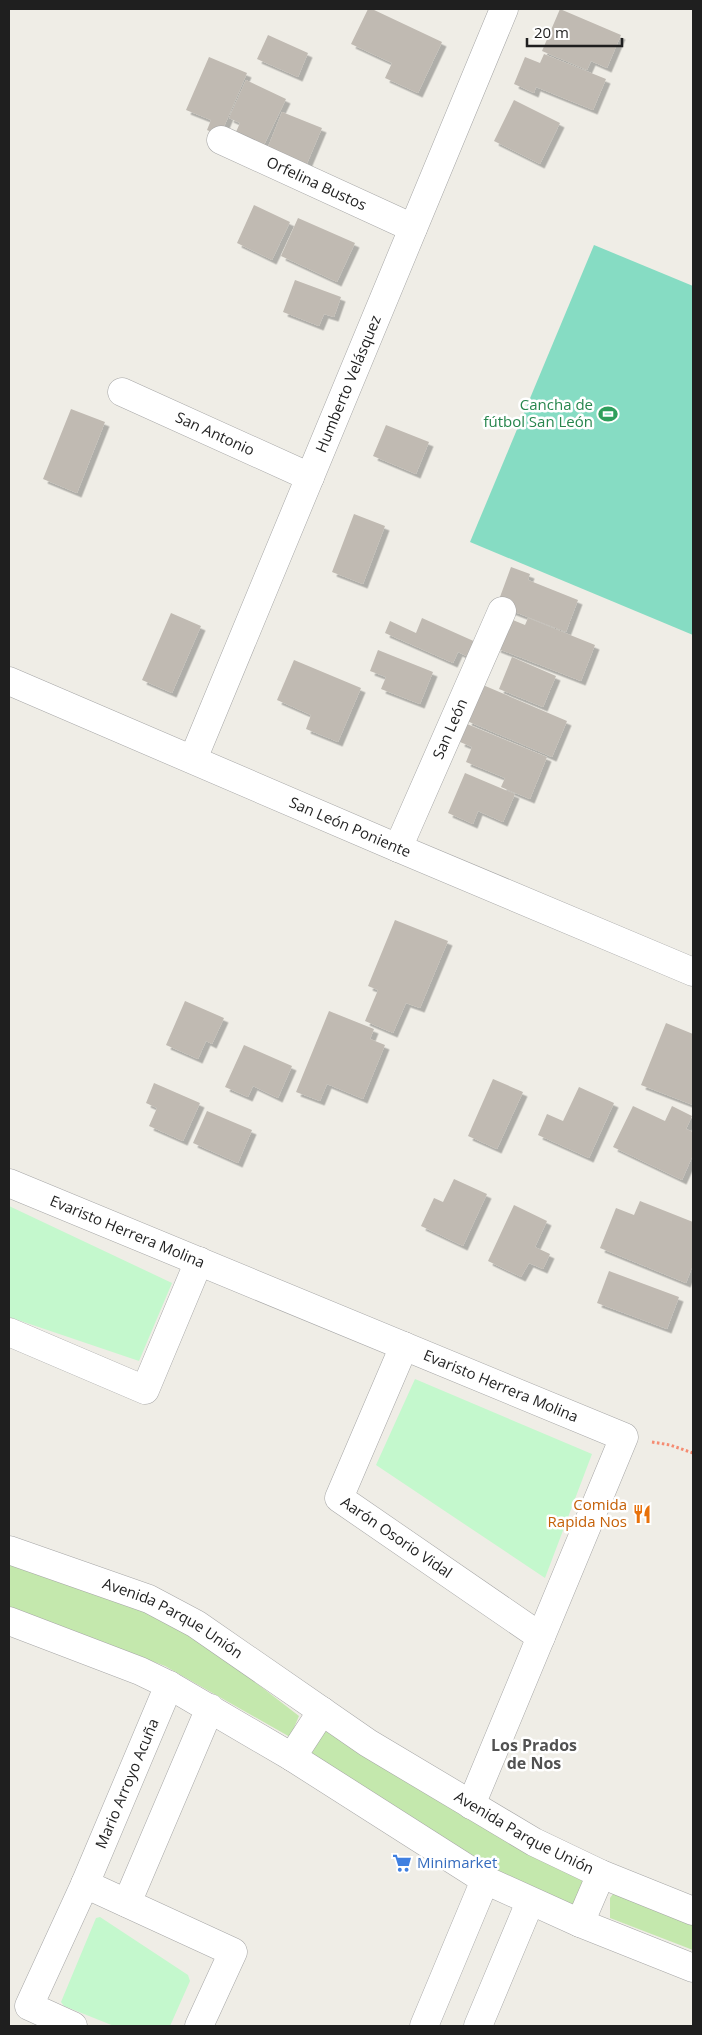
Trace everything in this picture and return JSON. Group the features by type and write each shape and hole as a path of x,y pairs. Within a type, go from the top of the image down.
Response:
{"street":[{"name":"Humberto Velásquez","path":"193,759 504,9"},
{"name":"Orfelina Bustos","path":"221,140 413,228"},
{"name":"San Antonio","path":"122,392 310,477"},
{"name":"San León","path":"398,848 502,610"},
{"name":"San León Poniente","path":"9,681 693,972"},
{"name":"Evaristo Herrera Molina","path":"9,1183 624,1437"},
{"path":"9,1332 145,1390 199,1262"},
{"name":"Aarón Osorio Vidal","path":"404,1346 338,1498 541,1637"},
{"path":"471,1805 624,1437"},
{"name":"Avenida Parque Unión","path":"9,1550 149,1599 196,1624 368,1743 534,1842 601,1874 693,1910"},
{"path":"9,1620 169,1684 292,1757 485,1880 530,1902 693,1968"},
{"name":"Mario Arroyo Acuña","path":"73,2026 29,2006 85,1884 169,1684"},
{"path":"127,1903 210,1708"},
{"path":"292,1757 322,1710"},
{"name":"Avenida Parque Unión","path":"580,1923 601,1874"},
{"path":"424,2026 485,1880"},
{"path":"85,1884 233,1952 199,2026"},
{"path":"478,2026 530,1902"}],"path":[{"path":"624,1437 670,1445 693,1453"}],"green space":[{"name":"Cancha de fútbol San León","path":"594,245 693,286 693,635 470,542"},
{"path":"9,1206 172,1283 139,1361 9,1317"},
{"path":"415,1379 592,1454 545,1578 376,1465"},
{"path":"9,1559 145,1609 188,1630 299,1716 290,1737 165,1666 9,1609"},
{"path":"325,1725 590,1879 575,1908 484,1867 304,1753"},
{"path":"621,1883 693,1913 693,1950 610,1918 610,1898"},
{"path":"100,1917 188,1975 190,1981 170,2026 114,2026 64,2006 61,2002 96,1918"}],"building":[{"path":"368,9 372,9 442,42 418,93 385,78 392,63 351,44"},
{"path":"560,9 621,35 607,68 591,61 587,70 542,51"},
{"path":"268,35 308,53 298,77 257,59"},
{"path":"544,54 606,79 593,110 536,87 534,93 514,84 525,57 540,63"},
{"path":"209,57 247,73 220,136 207,130 211,120 186,110"},
{"path":"246,80 286,99 263,147 235,134 240,123 229,118"},
{"path":"514,100 560,123 540,164 494,141"},
{"path":"282,112 322,128 303,173 264,157"},
{"path":"254,205 290,222 272,260 237,243"},
{"path":"298,218 355,243 337,282 281,256"},
{"path":"295,280 341,297 334,317 324,314 319,326 283,312"},
{"path":"71,409 105,422 77,493 43,479"},
{"path":"386,425 429,442 416,474 373,456"},
{"path":"354,514 385,526 363,584 332,572"},
{"path":"511,567 530,574 528,580 578,600 566,632 497,605"},
{"path":"171,613 201,626 172,693 142,680"},
{"path":"422,618 478,643 471,658 458,652 453,663 385,633 390,621 416,633"},
{"path":"508,618 525,625 528,618 595,645 581,681 496,648"},
{"path":"378,650 433,672 420,704 381,689 386,677 370,671"},
{"path":"512,657 556,676 543,707 499,689"},
{"path":"294,660 361,688 338,742 306,729 311,715 277,700"},
{"path":"483,685 567,721 552,757 467,721"},
{"path":"467,724 547,757 530,799 501,787 505,778 466,762 472,747 460,742"},
{"path":"465,773 515,794 503,822 478,811 473,824 448,813"},
{"path":"395,920 448,941 420,1008 406,1003 393,1033 365,1021 378,990 368,986"},
{"path":"185,1001 224,1018 212,1044 206,1041 198,1059 166,1045"},
{"path":"329,1011 374,1029 370,1039 385,1045 363,1099 327,1084 320,1101 296,1092"},
{"path":"666,1023 693,1034 693,1105 641,1085"},
{"path":"244,1045 292,1066 278,1098 253,1086 248,1097 225,1087"},
{"path":"493,1079 523,1092 497,1149 468,1136"},
{"path":"154,1083 200,1103 183,1141 149,1126 157,1108 146,1103"},
{"path":"579,1087 614,1103 589,1158 538,1135 547,1114 563,1121"},
{"path":"633,1106 665,1121 672,1106 692,1116 686,1129 693,1132 693,1155 682,1180 613,1147"},
{"path":"207,1111 252,1130 238,1163 193,1143"},
{"path":"454,1179 487,1194 463,1246 421,1226 434,1198 443,1202"},
{"path":"640,1201 693,1222 693,1265 686,1283 600,1248 616,1208 634,1215"},
{"path":"514,1205 547,1221 535,1247 550,1254 543,1269 529,1263 521,1277 488,1261"},
{"path":"609,1271 679,1297 667,1329 597,1303"}],"place":[{"name":"Cancha de fútbol San León","path":"608,414"},
{"name":"Comida Rapida Nos","path":"642,1514"},
{"name":"Minimarket","path":"402,1863"}],"district":[{"name":"Los Prados de Nos","path":"534,1754"}]}
